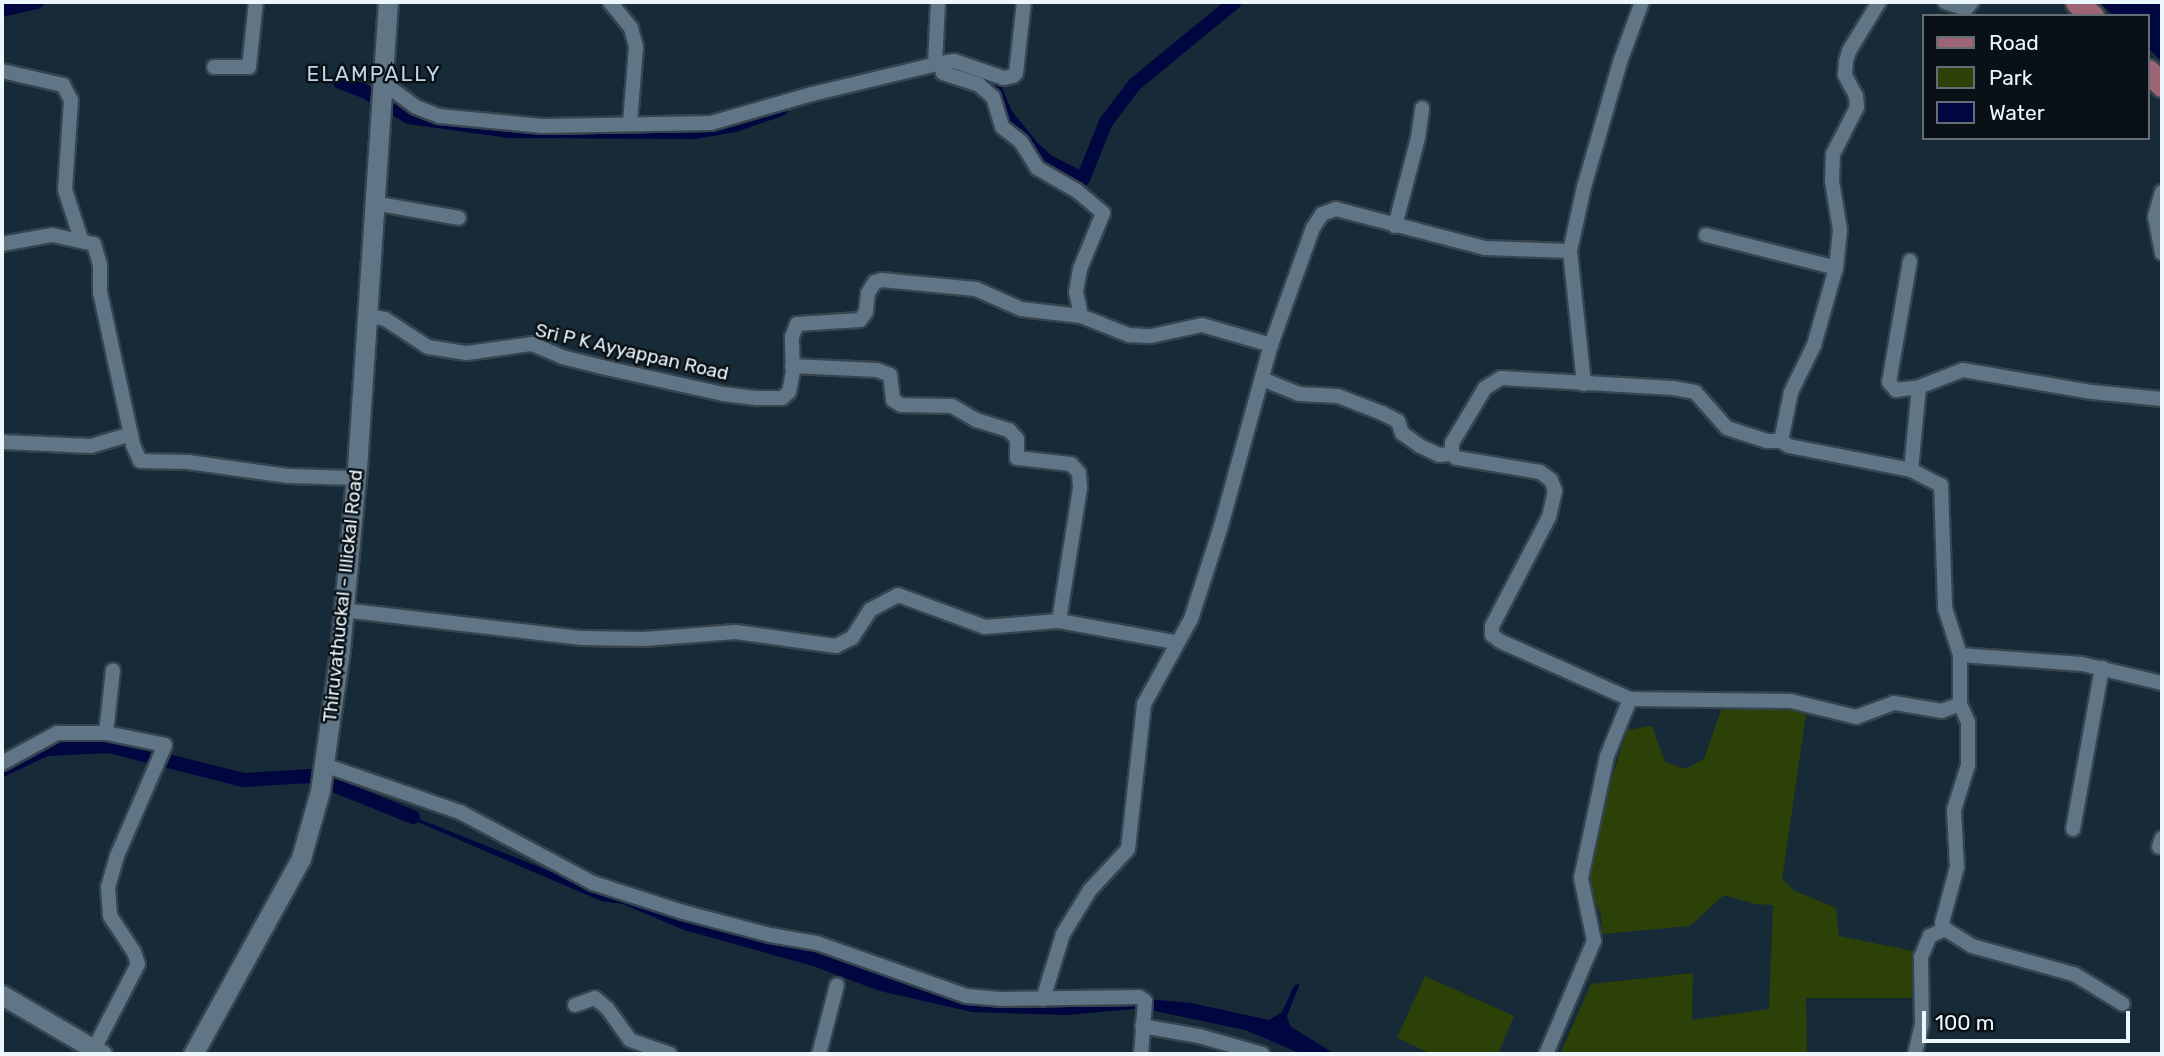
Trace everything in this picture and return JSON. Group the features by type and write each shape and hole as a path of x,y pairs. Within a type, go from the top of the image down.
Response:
{"main road":[{"name":"Thiruvathuckal - Illickal Road","path":"193,1054 301,858 320,791 356,478 388,2"},
{"path":"2077,2 2090,14"},
{"path":"2,995 98,1052"}],"street":[{"path":"214,67 249,67 256,2"},
{"path":"610,2 631,28 636,47 630,124"},
{"path":"938,2 940,67"},
{"path":"381,95 439,116 543,126 711,123 813,94 940,67 954,61 1004,78 1013,76 1016,72 1024,2"},
{"path":"1584,384 1570,251 1584,187 1620,62 1642,2"},
{"path":"1781,441 1791,392 1814,345 1836,268 1840,230 1832,181 1833,154 1857,107 1856,96 1845,75 1846,61 1878,2"},
{"path":"1945,2 1966,9 1972,2"},
{"path":"940,67 979,85 993,97 1002,127 1021,142 1037,168 1077,191 1103,213 1080,269 1076,292 1081,316 1129,335 1151,336 1202,326 1271,345"},
{"path":"2,71 63,85 71,100 65,190 81,239"},
{"path":"1395,226 1418,138 1422,107"},
{"path":"2162,192 2155,217 2162,253"},
{"path":"374,203 459,218"},
{"path":"1043,999 1063,934 1090,890 1128,849 1143,704 1175,642 1191,619 1221,526 1271,345 1313,228 1322,214 1336,209 1485,248 1570,251"},
{"path":"2,244 52,235 81,239 94,244 100,265 100,292 131,434 140,461 188,463 288,476 356,478"},
{"path":"1706,235 1836,268"},
{"path":"1910,261 1889,382 1896,390 1919,387 1964,370 2092,392 2162,399"},
{"name":"Sri P K Ayyappan Road","path":"368,315 385,319 428,347 467,353 532,344 562,358 723,394 782,398 789,393 793,329 797,324 860,320 866,312 868,293 875,282 882,280 976,289 1021,309 1081,316"},
{"path":"792,366 877,370 891,375 893,400 901,405 952,406 976,420 1009,430 1017,439 1017,458 1071,464 1079,473 1080,488 1059,621"},
{"path":"1452,454 1452,443 1467,415 1494,381 1509,377 1673,388 1695,392 1727,428 1767,442 1781,441 1789,446 1911,470 1941,485 1945,608 1960,655 1960,704 1968,722 1968,765 1954,810 1956,867 1942,923 1945,929 1972,946 2074,975 2123,1004"},
{"path":"1262,379 1299,394 1338,397 1382,413 1398,421 1402,433 1420,446 1440,455 1452,454 1464,460 1540,472 1552,480 1555,491 1549,517 1508,599 1495,618 1492,635 1562,671 1630,699 1791,701 1856,717 1894,703 1942,711 1960,704"},
{"path":"1911,470 1919,387"},
{"path":"2,442 91,446 131,434"},
{"path":"342,610 582,638 644,639 736,632 836,646 852,638 870,610 895,596 985,627 1059,621 1175,642"},
{"path":"1960,655 2102,668 2162,683"},
{"path":"2073,830 2102,668"},
{"path":"106,733 113,670"},
{"path":"1546,1054 1594,941 1582,886 1583,870 1607,756 1630,699"},
{"path":"2,763 57,733 106,733 165,746 117,856 107,901 110,916 134,952 138,964 98,1052"},
{"path":"323,767 460,811 593,883 771,935 817,943 967,996 1000,999 1139,996 1143,1014 1141,1054"},
{"path":"1914,1054 1922,1024 1921,957 1930,936 1945,929"},
{"path":"819,1054 837,985"},
{"path":"575,1005 595,998 607,1009 630,1040 670,1054"},
{"path":"1143,1014 1199,1036 1262,1054"}],"green space":[{"path":"1782,708 1806,714 1782,879 1795,891 1836,908 1839,936 1913,951 1912,998 1806,998 1807,1054 1560,1054 1591,984 1693,973 1692,1020 1769,1009 1773,905 1755,904 1724,895 1690,926 1602,934 1601,915 1589,886 1592,843 1627,730 1652,726 1665,762 1685,769 1704,759 1721,710"},
{"path":"1425,976 1514,1016 1498,1054 1432,1054 1397,1038"}],"water":[{"path":"2099,2 2162,2 2162,61 2150,50 2150,14 2112,14"},
{"path":"311,776 587,886 801,942 957,996 1146,999 1191,1003 1269,1020 1282,1012 1294,986 1300,983 1287,1016 1290,1026 1335,1054 1302,1054 1245,1030 1150,1010 1067,1015 972,1012 880,991 813,966 684,930 623,904 601,901"}],"waterway":[{"path":"2,10 37,2"},
{"path":"940,71 960,71 994,87 1006,115 1031,146 1047,161 1083,179 1106,122 1135,84 1235,2"},
{"path":"340,82 364,91 409,117 510,131 695,132 735,125 781,109"},
{"path":"2,770 46,749 109,746 243,780 311,776 413,817"}],"district":[{"name":"ELAMPALLY","path":"374,74"}]}
